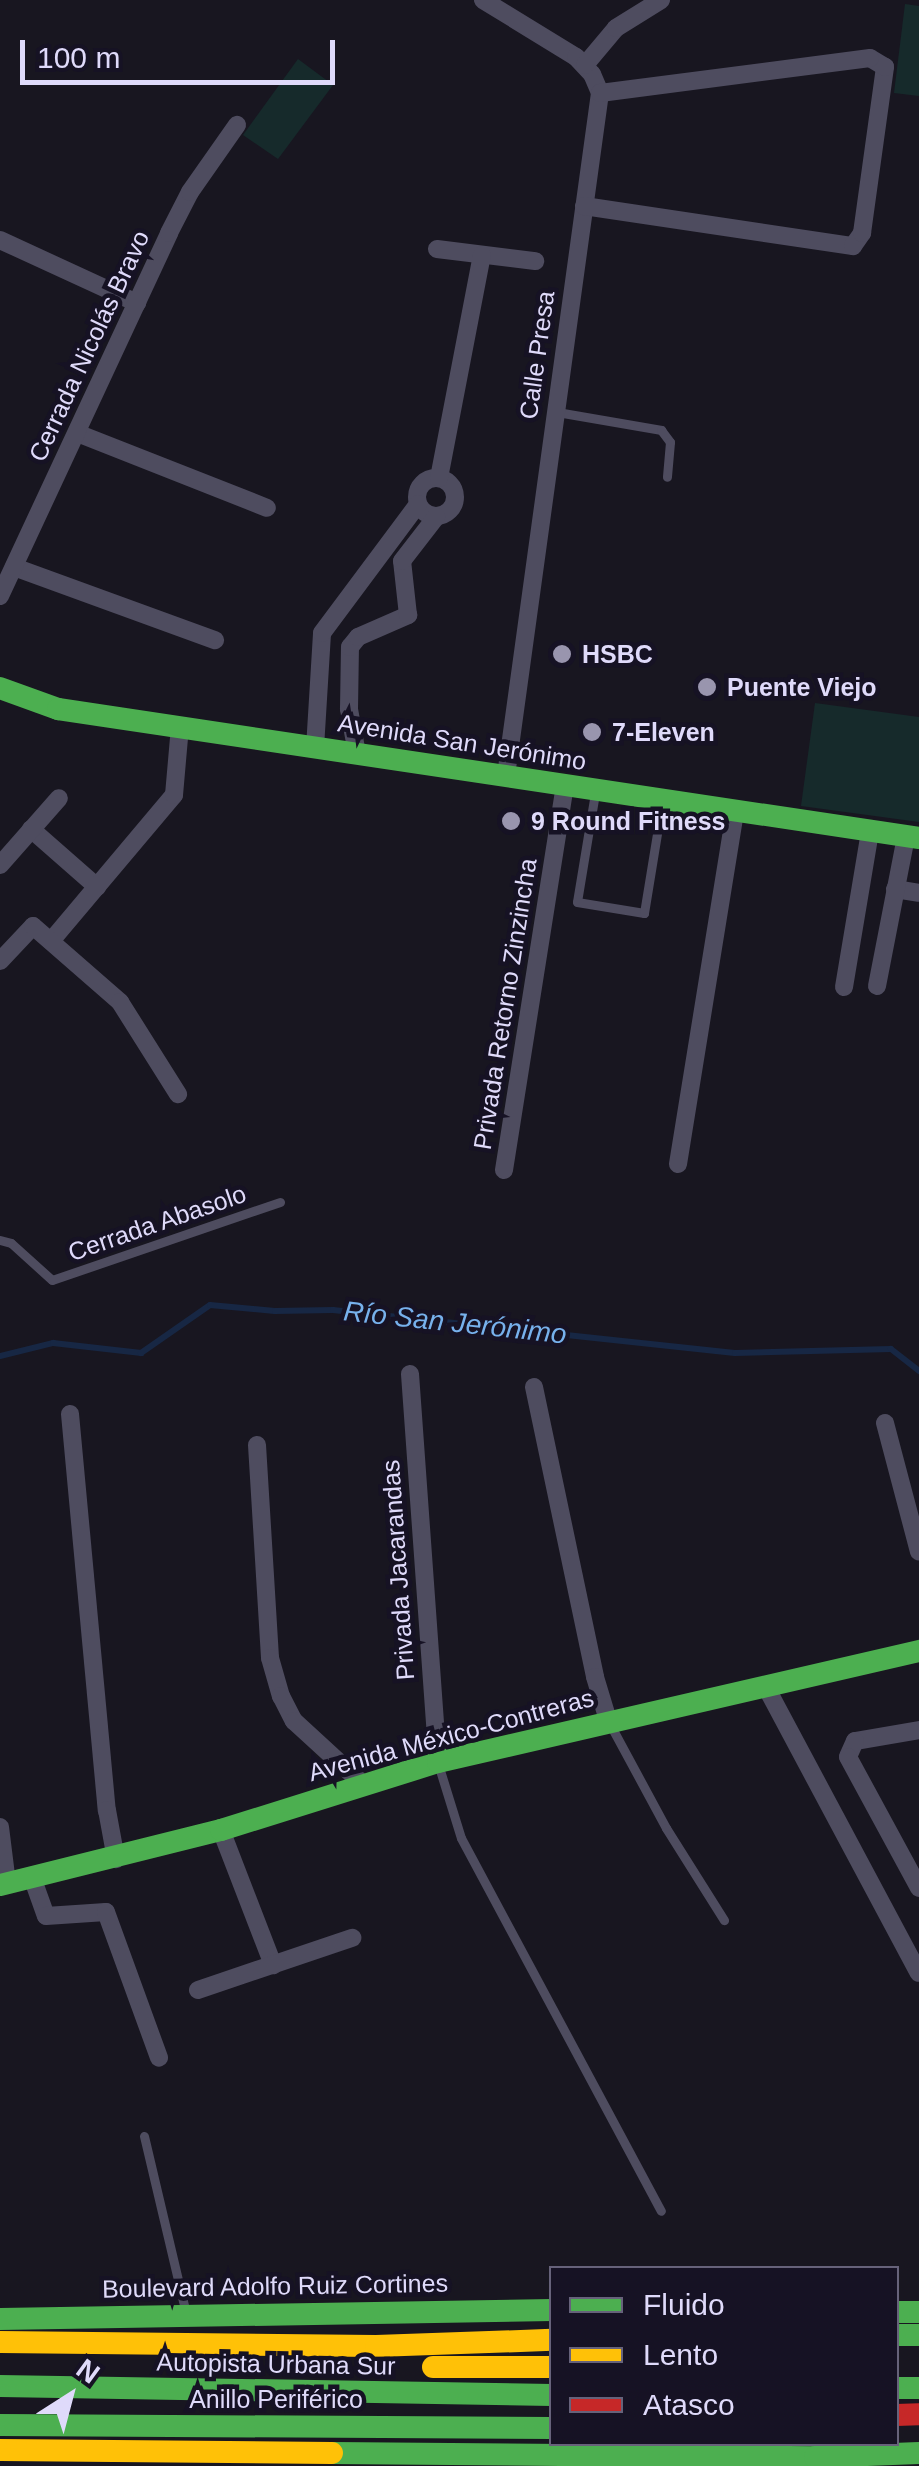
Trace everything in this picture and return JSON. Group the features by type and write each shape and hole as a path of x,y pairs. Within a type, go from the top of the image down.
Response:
{"main road":[{"name":"Avenida San Jerónimo","path":"0,688 58,709 912,838"},
{"name":"Avenida México-Contreras","path":"3,1884 221,1830 438,1762 919,1651"},
{"name":"Boulevard Adolfo Ruiz Cortines","path":"0,2319 549,2310"},
{"path":"0,2339 75,2316"},
{"path":"0,2339 376,2346 549,2340"},
{"name":"Anillo Periférico","path":"0,2363 549,2367"},
{"name":"Autopista Urbana Sur","path":"0,2386 549,2396"},
{"name":"Autopista Urbana Sur","path":"0,2408 549,2414"},
{"name":"Anillo Periférico","path":"0,2425 549,2428"},
{"path":"171,2466 372,2427"},
{"path":"0,2450 815,2457 919,2453"}],"street":[{"path":"484,0 585,66 600,93 870,58 885,67 862,233 853,246 584,206"},
{"path":"585,66 616,28 661,0"},
{"name":"Calle Presa","path":"506,776 600,93"},
{"name":"Cerrada Nicolás Bravo","path":"0,596 190,192 237,125"},
{"path":"0,240 137,303"},
{"path":"437,249 535,261"},
{"path":"439,478 482,254"},
{"path":"77,432 268,508"},
{"path":"315,748 322,634 418,504 421,485 439,478"},
{"path":"357,754 349,709 350,646 358,637 408,615 402,561 436,517 449,512 456,500 452,486 439,478"},
{"path":"418,504 436,517"},
{"path":"14,567 215,640"},
{"path":"51,941 174,795 180,727"},
{"name":"Privada Retorno Zinzincha","path":"504,1170 566,786"},
{"path":"0,864 59,798"},
{"path":"678,1164 735,812"},
{"path":"31,829 96,887"},
{"path":"844,987 870,832"},
{"path":"876,986 896,888 912,838"},
{"path":"896,888 919,893"},
{"path":"0,961 32,926 120,1002 178,1094"},
{"name":"Privada Jacarandas","path":"410,1374 438,1762"},
{"path":"534,1386 594,1678 608,1720"},
{"path":"70,1414 107,1810 116,1859"},
{"path":"886,1422 919,1552"},
{"path":"257,1445 270,1658 281,1696 294,1721 365,1786"},
{"path":"766,1688 919,1973"},
{"path":"919,1730 856,1742 848,1757 919,1888"},
{"path":"0,1827 3,1884"},
{"path":"221,1830 273,1965"},
{"path":"32,1876 46,1916 106,1912 159,2058"},
{"path":"198,1990 352,1938"}],"lane":[{"path":"554,411 661,430 670,442 667,476"},
{"path":"595,791 577,902 594,905 644,912 662,801"},
{"name":"Cerrada Abasolo","path":"0,1240 11,1243 52,1280 280,1202"},
{"path":"608,1720 666,1828 724,1920"},
{"path":"438,1762 461,1838 661,2210"},
{"path":"144,2136 187,2315"}],"green space":[{"path":"905,4 919,6 919,96 894,93"},
{"path":"298,59 333,85 278,159 243,135"},
{"path":"815,703 919,717 919,822 801,806"}],"waterway":[{"name":"Río San Jerónimo","path":"0,1356 53,1343 141,1353 210,1305 275,1311 333,1310 735,1353 891,1349 919,1371"}],"traffic: fast":[{"path":"0,688 58,709 919,838"},
{"path":"0,1885 221,1830 438,1762 919,1651"},
{"path":"0,2319 549,2310"},
{"path":"899,2312 919,2312"},
{"path":"899,2335 919,2335"},
{"path":"0,2386 549,2395"},
{"path":"899,2388 919,2388"},
{"path":"0,2425 549,2428"},
{"path":"332,2453 815,2457 919,2453"}],"traffic: slow":[{"path":"0,2342 376,2346 549,2340"},
{"path":"433,2367 549,2367"},
{"path":"0,2450 332,2453"}],"traffic: jam":[{"path":"899,2415 919,2414"}],"place":[{"name":"HSBC","path":"562,654"},
{"name":"Puente Viejo","path":"707,687"},
{"name":"7-Eleven","path":"592,732"},
{"name":"9 Round Fitness","path":"511,821"}]}
